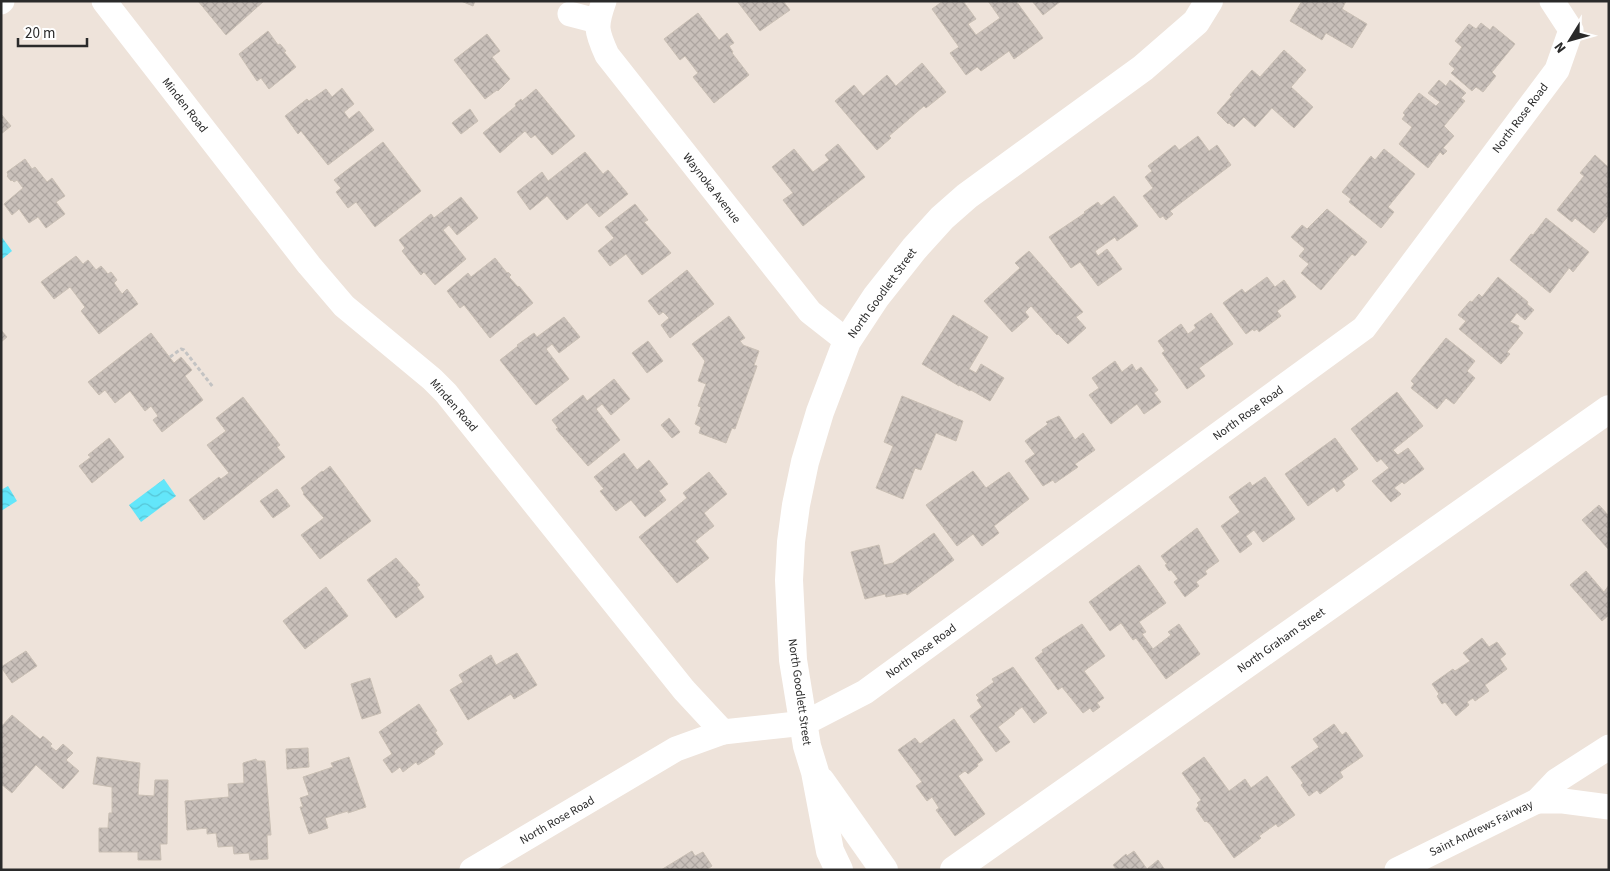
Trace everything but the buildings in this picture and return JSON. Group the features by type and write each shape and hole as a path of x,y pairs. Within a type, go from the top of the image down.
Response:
{"main road":[{"name":"North Goodlett Street","path":"839,870 830,852 807,746 805,723 793,660 789,580 791,542 796,505 805,462 823,402 847,341 876,297 914,249 942,218 974,190 1142,68 1196,22 1209,1"},
{"name":"North Graham Street","path":"954,870 1609,409"},
{"name":"North Goodlett Street","path":"814,772 884,870"}],"street":[{"name":"Minden Road","path":"104,1 309,265 344,306 432,379 446,393 684,690 723,732"},
{"name":"North Rose Road","path":"805,723 866,692 1364,328 1556,70 1571,30 1552,1"},
{"path":"570,14 600,11"},
{"name":"Waynoka Avenue","path":"600,11 600,38 607,55 810,312 847,341"},
{"path":"723,732 805,723"},
{"name":"North Rose Road","path":"472,870 676,749 723,732"},
{"name":"Saint Andrews Fairway","path":"1397,870 1537,801 1556,782 1609,747"},
{"path":"1537,801 1563,801 1609,807"}],"path":[{"path":"170,357 181,349 184,350 214,387"}],"water":[{"path":"1,236 12,251 1,260"},
{"path":"164,479 176,496 141,522 129,505"},
{"path":"8,486 17,501 1,511 1,490"}]}
